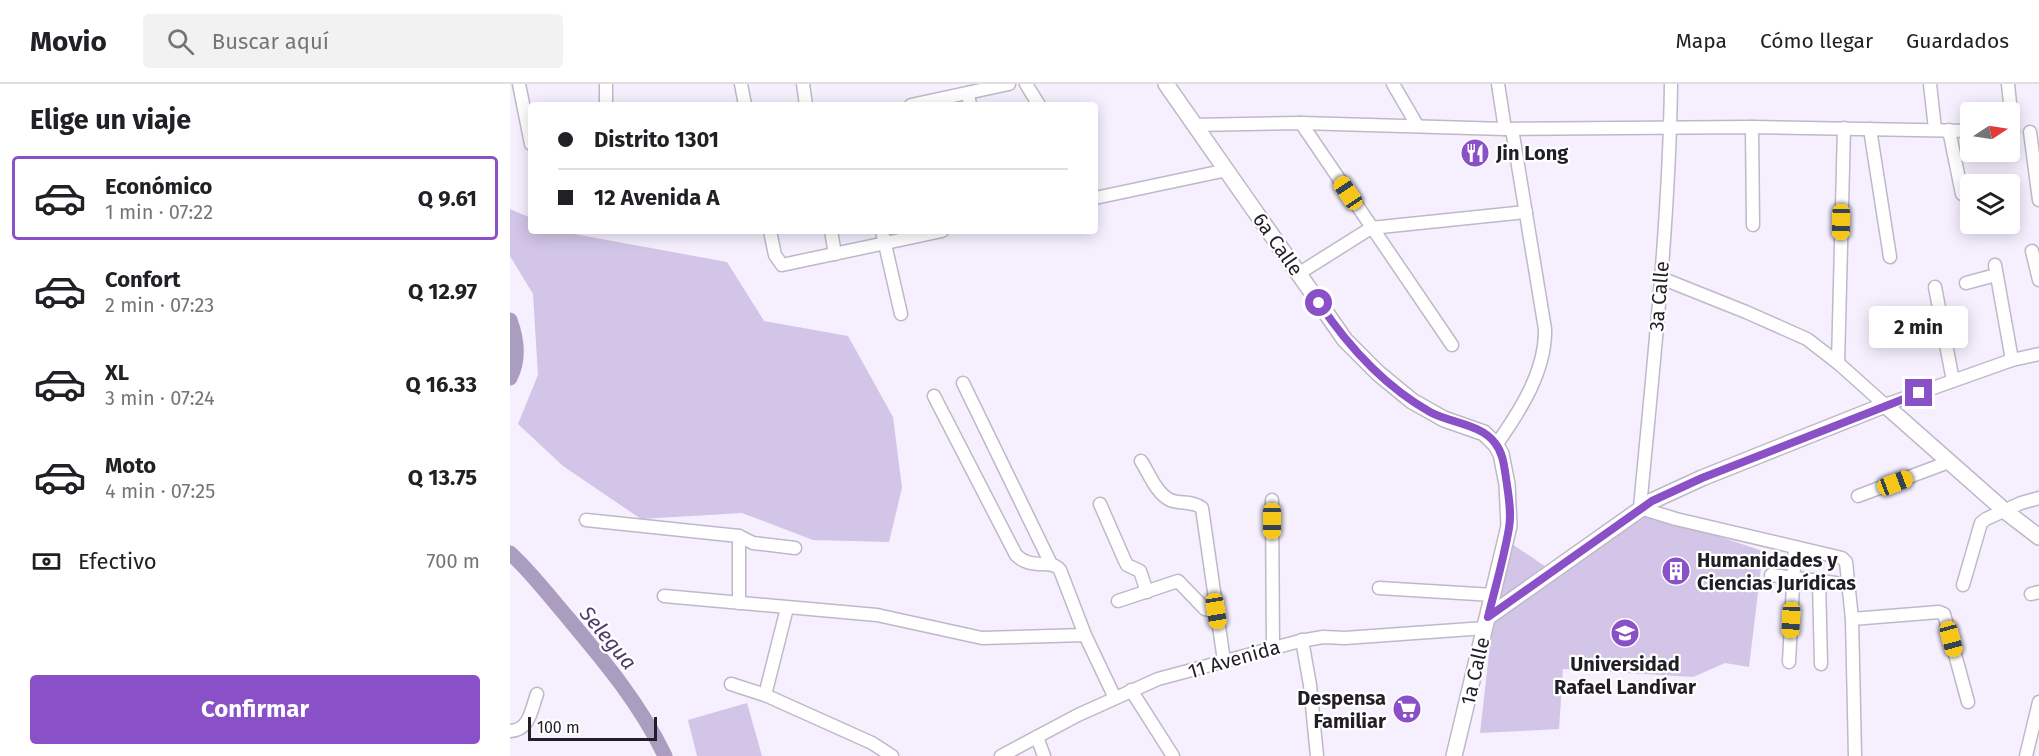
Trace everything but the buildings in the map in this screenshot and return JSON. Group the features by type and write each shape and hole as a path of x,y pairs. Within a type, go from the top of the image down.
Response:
{"main road":[{"name":"6a Calle","path":"1166,84 1345,340 1378,373 1429,411 1444,419 1484,432 1496,445"},
{"path":"1486,623 1640,508 1702,478 1885,405 2005,511 2039,537"},
{"name":"1a Calle","path":"1454,756 1509,526 1504,466 1496,445"}],"street":[{"path":"519,84 528,129"},
{"path":"606,84 606,102"},
{"path":"741,84 744,102"},
{"path":"802,84 805,102"},
{"path":"940,102 969,99 1009,84"},
{"path":"1026,84 1037,102"},
{"path":"1393,84 1417,125"},
{"path":"1496,445 1526,397 1543,357 1546,343 1526,212 1498,84"},
{"name":"3a Calle","path":"1640,508 1661,278 1671,84"},
{"path":"1930,84 1935,129"},
{"path":"2008,84 2010,102"},
{"path":"1193,125 1300,123 1509,129 1752,127 1960,130"},
{"path":"1300,123 1452,345"},
{"path":"1752,127 1753,225"},
{"path":"1838,363 1844,128"},
{"path":"1870,129 1890,257"},
{"path":"1949,130 1960,184"},
{"path":"2034,132 2039,200"},
{"path":"1098,196 1227,170"},
{"path":"1298,274 1371,228 1526,212"},
{"path":"771,234 775,255 782,265 835,254 883,237 912,234"},
{"path":"832,234 835,254"},
{"path":"883,237 901,314"},
{"path":"2032,251 2039,280"},
{"path":"1966,283 1996,270 2012,360"},
{"path":"1661,278 1807,339 1885,405 2012,360 2039,354"},
{"path":"1935,286 1953,381"},
{"path":"963,383 1051,564"},
{"path":"934,396 1016,555 1023,562 1033,565 1051,564 1060,570 1085,635 1114,698"},
{"path":"1141,461 1162,495 1171,501 1198,504 1202,508 1224,661"},
{"path":"1858,496 1949,462"},
{"path":"1963,585 1981,523 2039,498"},
{"path":"1272,500 1273,648"},
{"path":"1100,504 1127,565 1140,571 1147,592"},
{"path":"1640,508 1676,519 1842,558 1846,562 1852,619 1855,756"},
{"path":"586,520 739,536 753,543 795,548"},
{"path":"739,536 739,603"},
{"path":"1789,662 1795,548"},
{"path":"1771,575 1836,583"},
{"path":"1118,601 1178,581 1205,609 1216,611"},
{"path":"1819,581 1821,664"},
{"path":"1379,588 1493,595"},
{"path":"664,596 877,615 982,638 1085,635"},
{"path":"765,695 787,608"},
{"path":"1852,619 1939,612 1944,614 1968,702"},
{"name":"11 Avenida","path":"1001,756 1078,714 1158,679 1302,640 1323,637 1345,638 1486,623"},
{"path":"1302,640 1310,685 1317,756"},
{"path":"731,684 765,695 872,743 892,756"},
{"path":"1131,690 1173,756"},
{"path":"510,731 522,729 537,694"},
{"path":"2026,756 2039,702"},
{"path":"1037,737 1044,756"}],"shaded area":[{"path":"510,209 528,217 528,234 574,234 727,262 764,321 848,336 893,417 902,488 889,542 813,540 742,513 641,519 563,466 518,424 538,375 533,294 510,256"},
{"name":"Universidad Rafael Landívar","path":"1640,514 1675,522 1763,551 1749,667 1725,663 1693,677 1563,669 1559,729 1480,733 1495,620"},
{"path":"1509,542 1552,571 1491,613"},
{"path":"747,703 762,756 697,756 688,720"}],"waterway":[{"name":"Selegua","path":"510,320 516,349 515,364 510,378"},
{"name":"Selegua","path":"510,553 540,584 608,667 645,719 665,756"}],"place":[{"name":"Jin Long","path":"1475,153"},
{"name":"Humanidades y Ciencias Jurídicas","path":"1676,571"},
{"name":"Universidad Rafael Landívar","path":"1625,633"},
{"name":"Despensa Familiar","path":"1407,709"}],"route":[{"path":"1319,303 1345,340 1378,373 1412,401 1429,411 1444,419 1484,432 1491,438 1501,454 1507,484 1509,526 1488,617 1652,501 1702,478 1919,393"}]}
